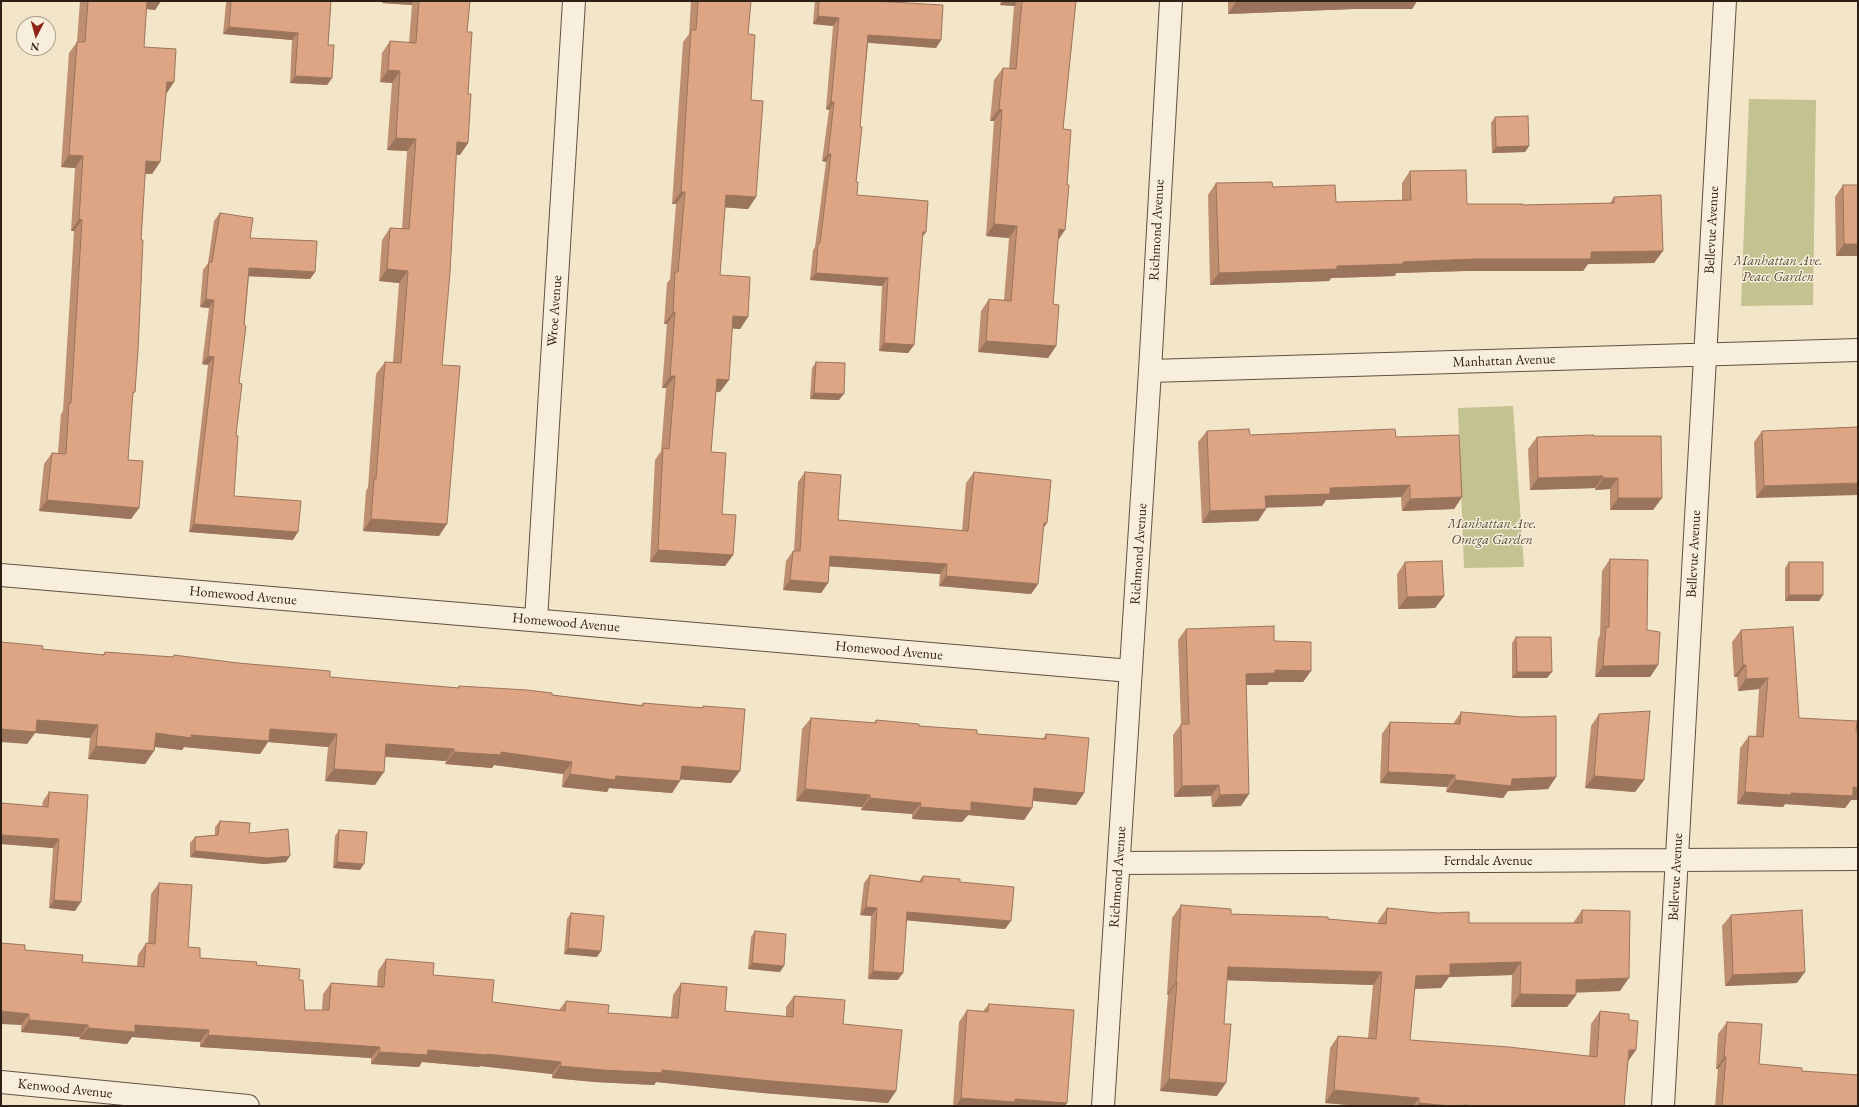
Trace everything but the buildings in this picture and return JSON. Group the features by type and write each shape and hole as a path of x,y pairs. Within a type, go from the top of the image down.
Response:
{"street":[{"name":"Wroe Avenue","path":"536,620 574,1"},
{"name":"Richmond Avenue","path":"1103,1106 1150,371 1171,1"},
{"name":"Bellevue Avenue","path":"1663,1106 1725,1"},
{"name":"Manhattan Avenue","path":"1150,371 1705,356 1858,350"},
{"name":"Homewood Avenue","path":"1,575 1131,671"},
{"name":"Ferndale Avenue","path":"1119,862 1858,859"},
{"name":"Kenwood Avenue","path":"1,1082 248,1106"}],"green space":[{"name":"Manhattan Ave. Peace Garden","path":"1749,99 1816,100 1813,305 1741,306"},
{"name":"Manhattan Ave. Omega Garden","path":"1513,406 1524,567 1464,568 1458,408"}]}
